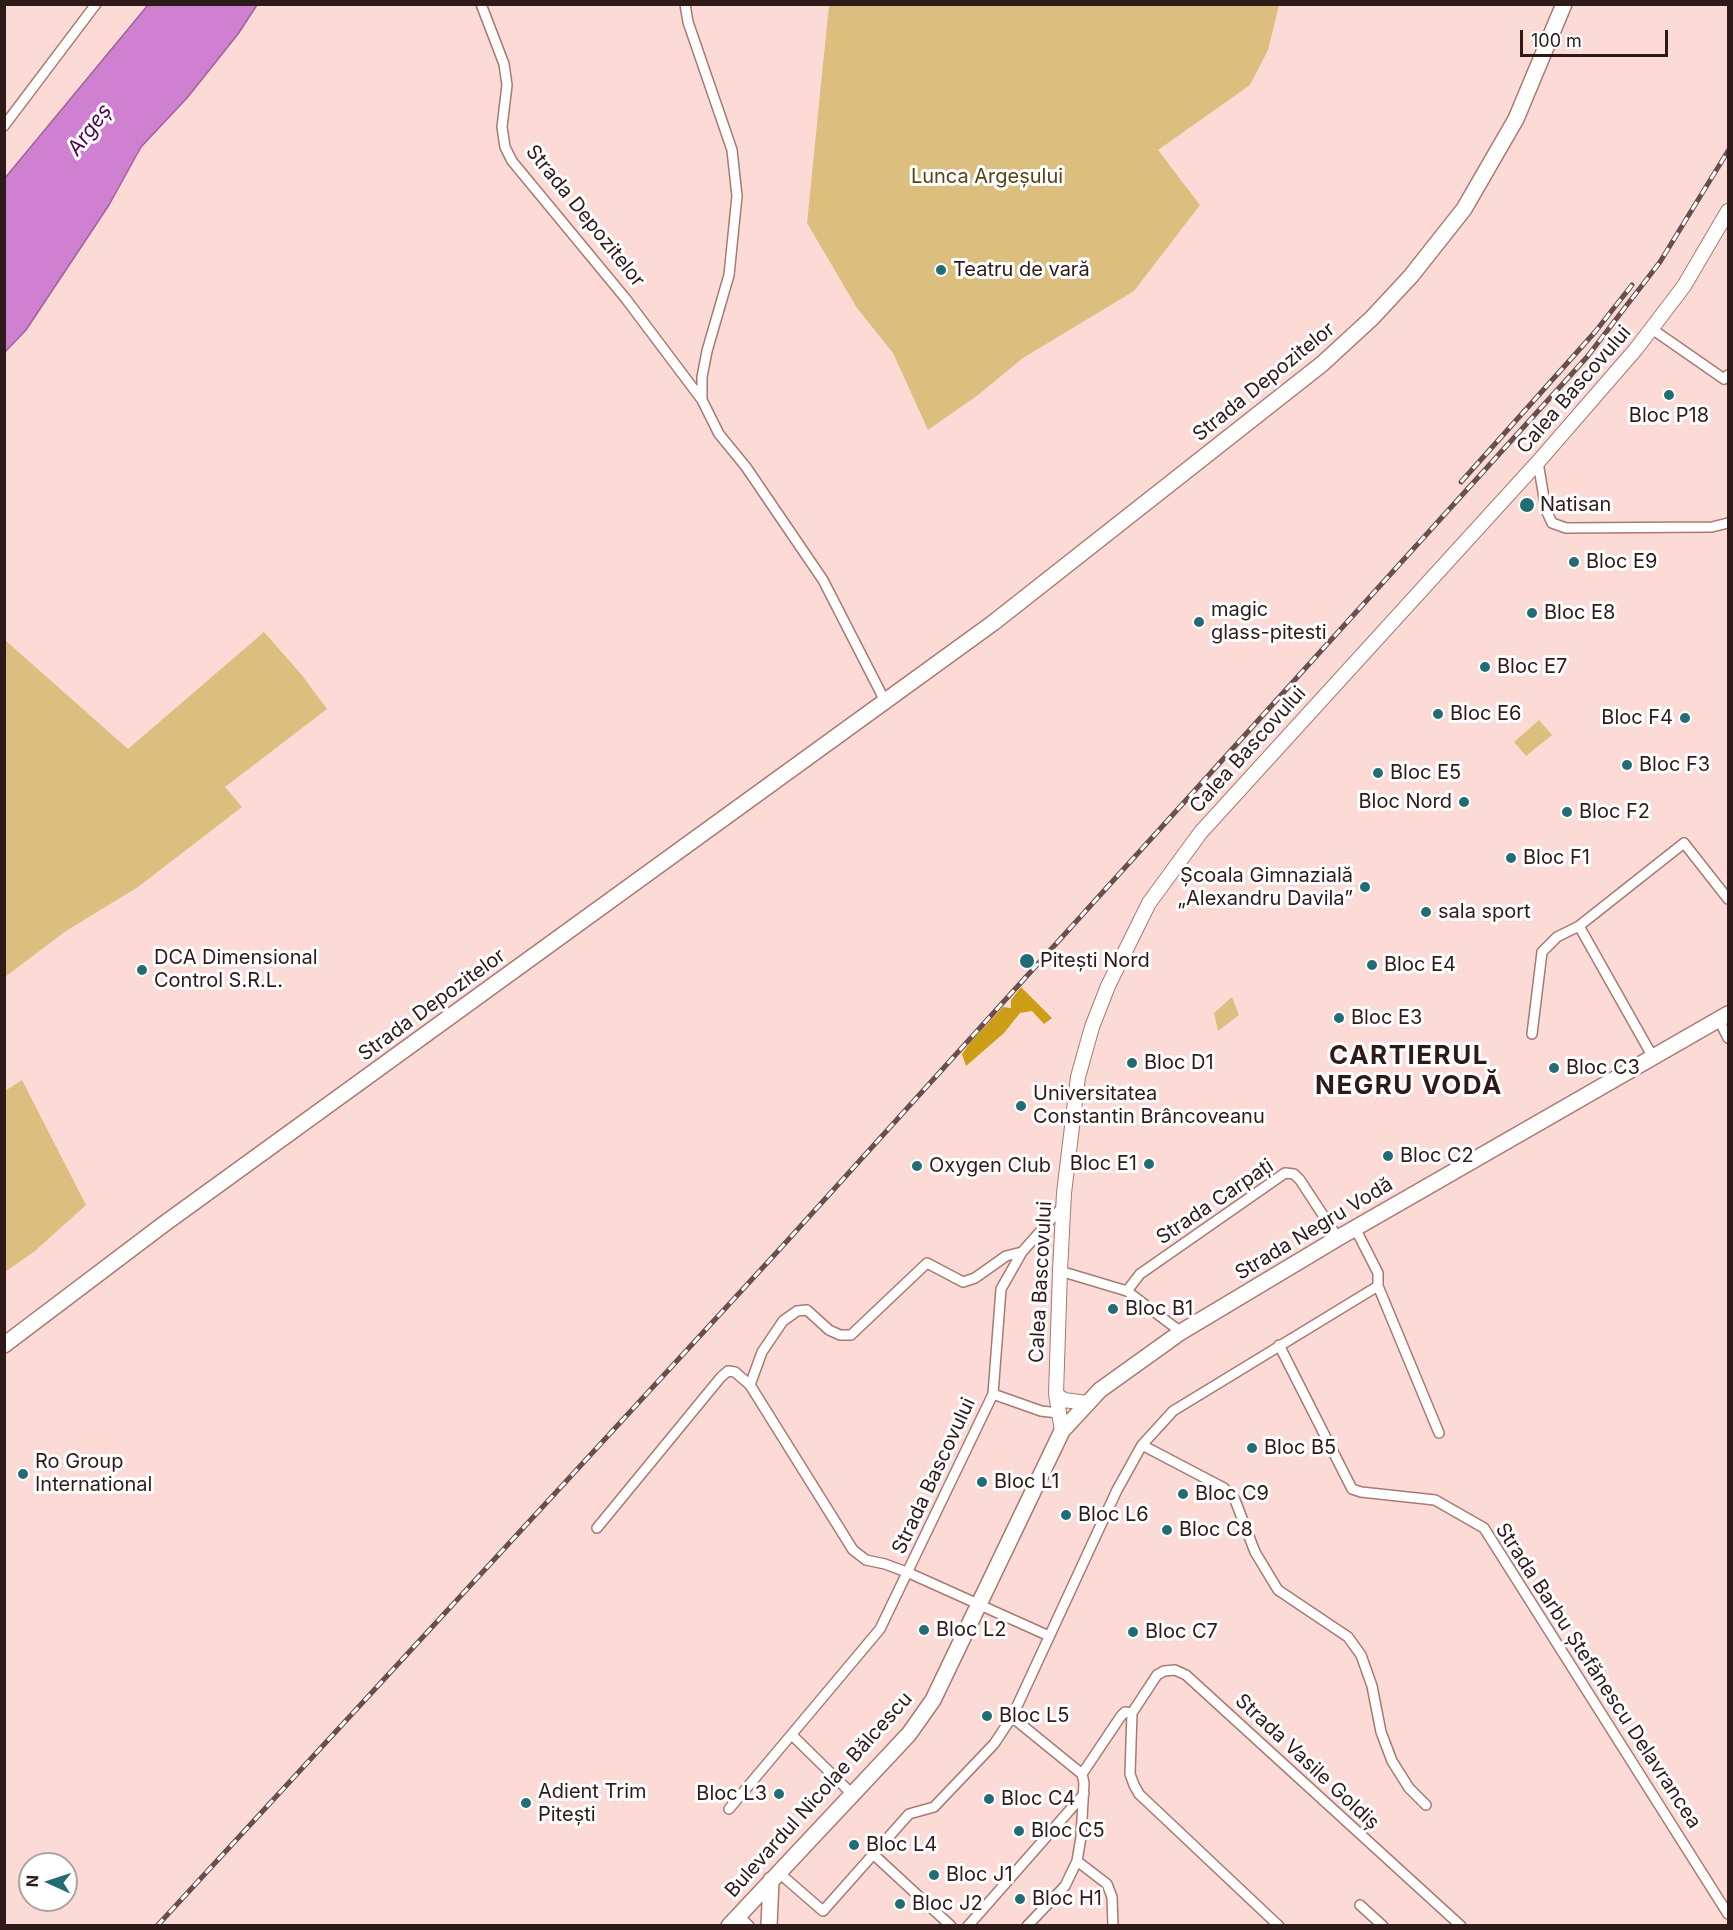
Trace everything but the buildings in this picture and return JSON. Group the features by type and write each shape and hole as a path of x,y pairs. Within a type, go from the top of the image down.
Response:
{"main road":[{"name":"Strada Depozitelor","path":"4,1345 169,1221 886,703 1127,520 1316,369 1371,318 1447,232 1481,183 1525,101 1564,4"},
{"name":"Strada Negru Vodă","path":"1062,1431 1100,1390 1181,1332 1355,1228 1724,1017"},
{"name":"Bulevardul Nicolae Bălcescu","path":"738,1922 775,1876 909,1734 933,1700 1062,1431"},
{"path":"769,1926 775,1876"}],"street":[{"path":"4,126 96,4"},
{"name":"Strada Depozitelor","path":"481,4 504,64 507,85 502,127 505,147 512,161 626,299 702,400 718,434 746,467 823,580 886,703"},
{"name":"Strada Depozitelor","path":"685,4 688,22 732,150 737,196 729,275 707,351 702,377 702,400"},
{"name":"Calea Bascovului","path":"1062,1431 1056,1395 1060,1271 1072,1109 1080,1069 1108,986 1149,903 1208,824 1538,462 1652,329 1684,286 1728,211"},
{"path":"1652,329 1727,380"},
{"path":"1538,462 1546,510 1552,523 1566,528 1712,527 1728,523"},
{"path":"1532,1034 1542,952 1557,937 1579,926 1684,843 1728,899"},
{"path":"1579,926 1654,1059"},
{"path":"1724,1017 1728,1038"},
{"name":"Strada Carpați","path":"1127,1291 1140,1274 1285,1173 1294,1174 1300,1180 1338,1238"},
{"name":"Strada Bascovului","path":"729,1809 871,1642 909,1573 993,1394 1001,1289 1022,1252 1064,1206"},
{"path":"1355,1228 1378,1273 1378,1286 1439,1433"},
{"path":"750,1385 762,1352 783,1321 797,1311 807,1311 840,1335 851,1335 927,1263 963,1282 975,1278 1006,1256 1022,1252"},
{"path":"1060,1271 1127,1291 1181,1332"},
{"path":"775,1876 823,1911 909,1814 934,1807 994,1744 1012,1717 1122,1480 1142,1445 1173,1411 1378,1286"},
{"name":"Strada Barbu Ștefănescu Delavrancea","path":"1279,1345 1352,1489 1435,1500 1484,1528 1728,1914"},
{"path":"597,1527 728,1371 743,1377 750,1385 853,1550 866,1560 909,1573 981,1603 1049,1636"},
{"name":"Strada Bascovului","path":"993,1394 1041,1411 1058,1413"},
{"path":"1056,1395 1064,1400 1086,1403"},
{"path":"1142,1445 1224,1488 1235,1500 1256,1552 1278,1590 1292,1601 1331,1622 1348,1636 1361,1655 1372,1686 1381,1732 1392,1761 1409,1788 1426,1805"},
{"name":"Strada Vasile Goldiș","path":"1132,1713 1157,1675 1164,1671 1175,1670 1186,1675 1461,1926"},
{"path":"1028,1926 1065,1886 1077,1861 1084,1794 1082,1774 1120,1716 1125,1712 1132,1713 1131,1774 1139,1794 1279,1926"},
{"path":"1012,1717 1082,1774"},
{"path":"793,1736 852,1794"},
{"path":"968,1926 1084,1794"},
{"path":"873,1854 951,1926"},
{"path":"1077,1861 1107,1884 1113,1897 1113,1926"},
{"path":"1360,1905 1383,1926"}],"green space":[{"name":"Lunca Argeșului","path":"829,4 1279,5 1268,50 1250,85 1158,150 1200,205 1134,291 1023,358 978,395 928,430 893,353 857,308 807,223"},
{"path":"264,632 301,674 327,709 225,787 242,807 138,887 66,931 5,977 5,640 128,749"},
{"path":"1539,720 1552,735 1526,756 1514,742"},
{"path":"1232,997 1239,1015 1218,1031 1214,1013"},
{"path":"22,1080 86,1205 35,1251 5,1272 5,1091"}],"shaded area":[{"path":"1021,987 1052,1018 1044,1024 1032,1011 1020,1013 1004,1033 966,1066 962,1054 1003,1007 1011,1008 1011,1000"}],"water":[{"name":"Argeș","path":"148,5 257,5 238,34 187,98 141,147 109,205 26,330 5,352 5,178"}],"railway":[{"path":"157,1926 778,1251 1587,357 1660,262 1728,151"},
{"path":"1461,482 1595,332 1632,285"}],"place":[{"name":"Teatru de vară","path":"941,270"},
{"name":"Bloc P18","path":"1669,395"},
{"name":"Natisan","path":"1527,505"},
{"name":"Bloc E9","path":"1574,562"},
{"name":"Bloc E8","path":"1532,613"},
{"name":"magic glass-pitesti","path":"1199,622"},
{"name":"Bloc E7","path":"1485,667"},
{"name":"Bloc E6","path":"1438,714"},
{"name":"Bloc F4","path":"1685,718"},
{"name":"Bloc F3","path":"1627,765"},
{"name":"Bloc E5","path":"1378,773"},
{"name":"Bloc Nord","path":"1464,802"},
{"name":"Bloc F2","path":"1567,812"},
{"name":"Bloc F1","path":"1511,858"},
{"name":"Școala Gimnazială „Alexandru Davila”","path":"1365,887"},
{"name":"sala sport","path":"1426,912"},
{"name":"Pitești Nord","path":"1027,961"},
{"name":"Bloc E4","path":"1372,965"},
{"name":"DCA Dimensional Control S.R.L.","path":"142,970"},
{"name":"Bloc E3","path":"1339,1018"},
{"name":"Bloc D1","path":"1132,1063"},
{"name":"Bloc C3","path":"1554,1068"},
{"name":"Universitatea Constantin Brâncoveanu","path":"1021,1106"},
{"name":"Bloc C2","path":"1388,1156"},
{"name":"Bloc E1","path":"1149,1164"},
{"name":"Oxygen Club","path":"917,1166"},
{"name":"Bloc B1","path":"1113,1309"},
{"name":"Bloc B5","path":"1252,1448"},
{"name":"Ro Group International","path":"23,1474"},
{"name":"Bloc L1","path":"982,1482"},
{"name":"Bloc C9","path":"1183,1494"},
{"name":"Bloc L6","path":"1066,1515"},
{"name":"Bloc C8","path":"1167,1530"},
{"name":"Bloc L2","path":"924,1630"},
{"name":"Bloc C7","path":"1133,1632"},
{"name":"Bloc L5","path":"987,1716"},
{"name":"Bloc L3","path":"779,1794"},
{"name":"Bloc C4","path":"989,1799"},
{"name":"Adient Trim Pitești","path":"526,1803"},
{"name":"Bloc C5","path":"1019,1831"},
{"name":"Bloc L4","path":"854,1845"},
{"name":"Bloc J1","path":"934,1875"},
{"name":"Bloc H1","path":"1020,1899"},
{"name":"Bloc J2","path":"900,1904"}],"district":[{"name":"CARTIERUL NEGRU VODĂ","path":"1409,1071"}]}
